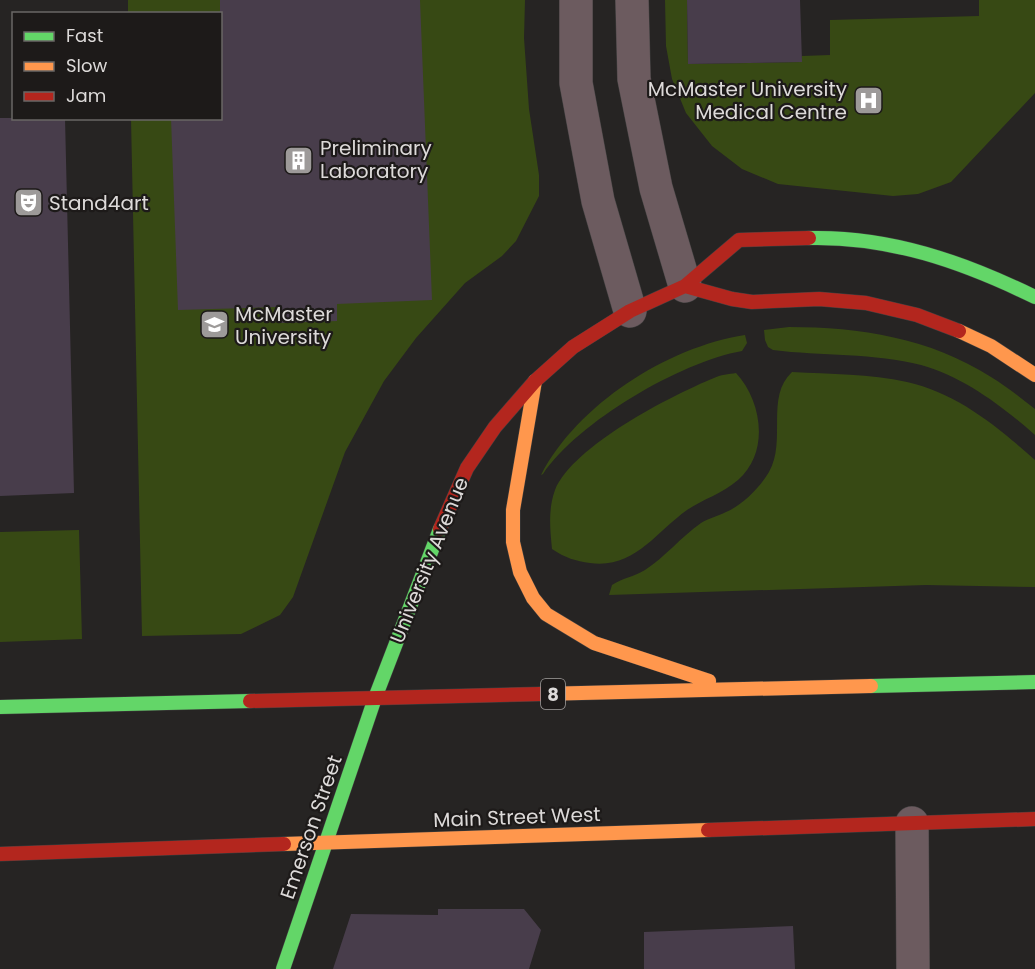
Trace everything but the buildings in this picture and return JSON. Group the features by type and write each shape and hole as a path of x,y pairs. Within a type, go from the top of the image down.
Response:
{"main road":[{"name":"University Avenue","path":"375,698 448,507 467,468 495,427 535,381 573,347 630,311 685,286 739,240 841,237 877,241 909,248 990,275 1035,297"},
{"path":"685,286 749,302 784,299 838,300 904,312 956,329 1012,357 1035,375"},
{"path":"535,381 513,510 513,542 520,572 533,598 546,614 594,643 730,688"},
{"name":"8","path":"0,707 1035,682"},
{"name":"Emerson Street","path":"283,969 375,698"},
{"name":"Main Street West","path":"0,854 1035,819"}],"street":[{"path":"576,0 576,83 598,201 630,311"},
{"path":"632,0 634,79 656,188 685,286"},
{"path":"912,824 913,969"}],"green space":[{"path":"128,0 525,0 524,38 529,109 539,175 539,196 516,241 502,256 465,283 416,338 384,381 345,452 293,597 280,615 241,634 142,636 131,120 222,120 222,12 128,12"},
{"name":"McMaster University Medical Centre","path":"665,0 687,0 688,64 801,62 802,56 830,55 830,20 979,16 979,0 1035,0 1035,93 951,182 918,194 893,196 778,184 742,169 712,146 686,113 672,79 666,46"},
{"path":"789,327 842,329 894,337 944,353 991,377 1035,409 1035,435 982,394 937,370 886,358 791,352 773,350 768,347 764,330"},
{"path":"745,335 747,343 742,351 717,357 661,381 605,415 580,434 541,475 557,449 577,425 627,383 685,352"},
{"path":"792,372 879,377 925,387 943,394 976,413 1035,460 1035,587 926,585 609,595 612,585 645,570 701,523 739,505 761,484 774,460 780,394 784,382"},
{"path":"736,373 752,398 759,427 755,455 748,469 738,480 687,510 643,547 619,560 590,563 566,557 552,549 550,512 555,490 565,473 581,456 625,424 673,397 716,377"},
{"path":"79,530 82,639 0,642 0,532"}],"traffic: fast":[{"path":"809,238 868,241 925,254 953,262 1035,297"},
{"path":"283,969 375,698 440,529"},
{"path":"871,686 1035,682"},
{"path":"0,707 250,701"}],"traffic: slow":[{"path":"959,331 991,346 1035,375"},
{"path":"535,381 513,510 513,542 520,572 533,598 546,614 594,643 709,681"},
{"path":"541,694 871,686"},
{"path":"284,844 708,830"}],"traffic: jam":[{"path":"440,529 467,468 495,427 535,381 573,347 630,311 685,286 739,240 809,238"},
{"path":"685,286 752,302 819,299 866,303 917,315 959,331"},
{"path":"250,701 541,694"},
{"path":"708,830 1035,819"},
{"path":"0,854 284,844"}],"place":[{"name":"McMaster University Medical Centre","path":"868,100"},
{"name":"Preliminary Laboratory","path":"299,160"},
{"name":"Stand4art","path":"28,203"},
{"name":"McMaster University","path":"214,325"}]}
